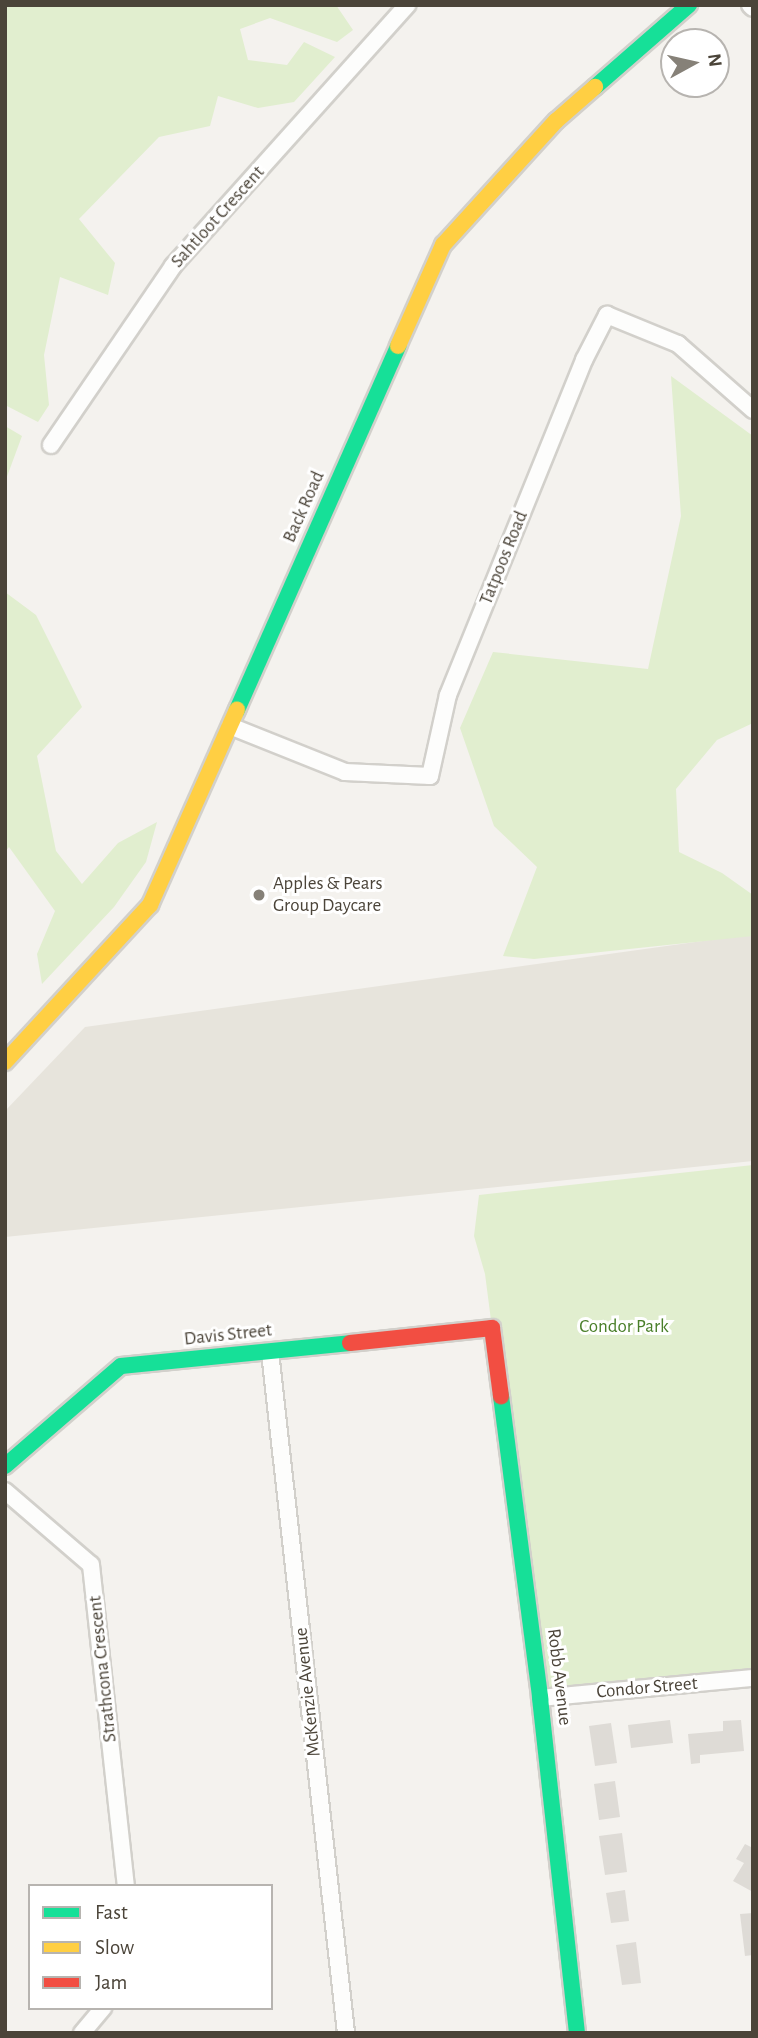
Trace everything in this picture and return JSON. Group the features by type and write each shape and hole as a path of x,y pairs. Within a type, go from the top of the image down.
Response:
{"street":[{"name":"Sahtloot Crescent","path":"51,446 173,266 407,5"},
{"name":"Back Road","path":"5,1062 150,905 443,245 556,121 689,5"},
{"name":"Tatpoos Road","path":"230,726 345,772 430,776 448,695 584,360 607,315 678,344 753,410"},
{"name":"Davis Street","path":"5,1466 121,1366 492,1328"},
{"name":"Robb Avenue","path":"492,1328 540,1698 577,2033"},
{"name":"McKenzie Avenue","path":"270,1352 345,2033"},
{"name":"Strathcona Crescent","path":"5,1491 91,1565 126,1884"},
{"name":"Condor Street","path":"540,1698 753,1678"},
{"path":"82,2033 101,2010"}],"shaded area":[{"path":"753,934 753,1161 5,1237 5,1111 85,1027"}],"green space":[{"path":"5,5 336,5 353,30 337,42 270,18 240,29 248,60 287,65 304,42 335,57 294,102 258,108 218,96 210,126 159,137 79,219 115,263 108,295 60,277 44,355 49,405 38,422 5,405"},
{"path":"671,376 753,436 753,723 717,740 676,789 679,852 722,873 753,895 753,936 534,959 503,956 537,867 494,826 460,728 493,652 648,669 681,516"},
{"path":"5,426 22,436 5,482"},
{"path":"5,592 36,615 82,707 37,756 56,851 82,884 118,843 157,822 146,862 114,907 42,984 37,954 55,911 9,847 5,852"},
{"name":"Condor Park","path":"753,1165 753,1678 540,1698 485,1274 474,1236 479,1195"}],"building":[{"path":"670,1720 673,1743 631,1748 628,1725"},
{"path":"741,1720 744,1751 700,1755 700,1763 691,1764 688,1734 723,1731 723,1721"},
{"path":"611,1723 617,1763 595,1766 589,1726"},
{"path":"615,1781 620,1817 599,1820 594,1784"},
{"path":"622,1833 627,1872 605,1875 599,1836"},
{"path":"745,1844 753,1848 753,1892 733,1881 744,1863 736,1859"},
{"path":"625,1890 629,1921 611,1923 606,1893"},
{"path":"753,1913 753,1955 745,1956 740,1914"},
{"path":"636,1942 641,1983 622,1985 616,1945"}],"traffic: fast":[{"path":"595,87 689,5"},
{"path":"237,710 398,346"},
{"path":"5,1466 121,1366 350,1343"},
{"path":"501,1396 540,1698 577,2033"}],"traffic: slow":[{"path":"398,346 443,245 556,121 595,87"},
{"path":"5,1062 150,905 237,710"}],"traffic: jam":[{"path":"350,1343 492,1328 501,1396"}],"place":[{"name":"Apples & Pears Group Daycare","path":"259,895"}]}
